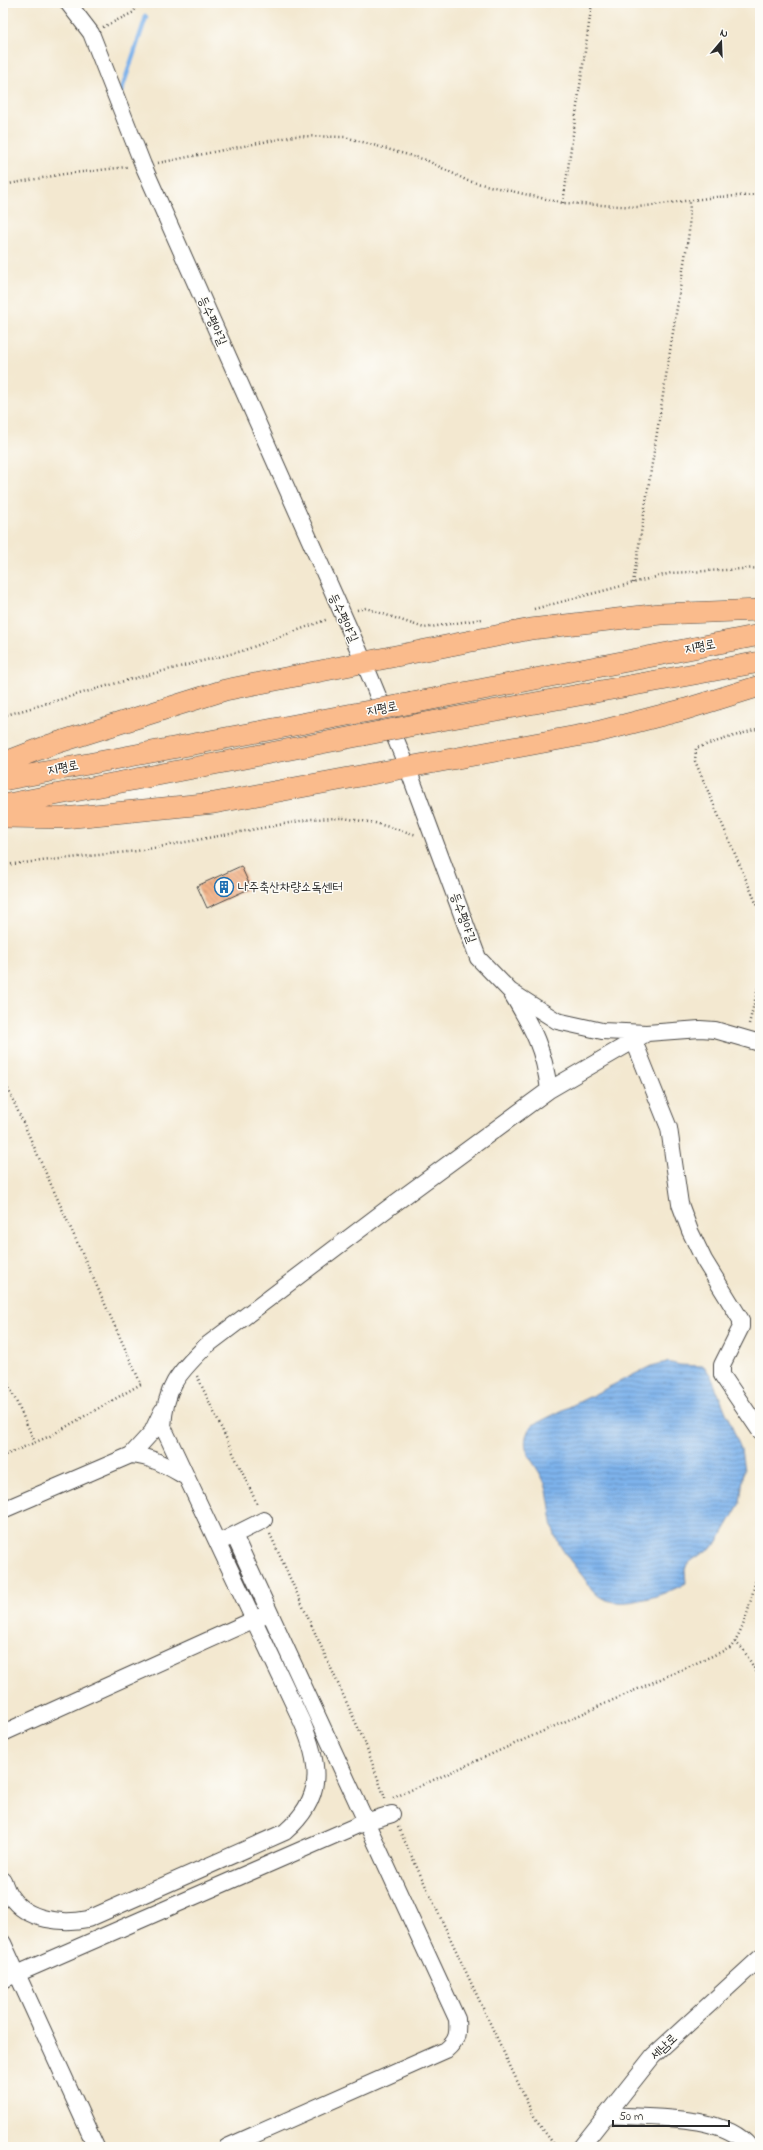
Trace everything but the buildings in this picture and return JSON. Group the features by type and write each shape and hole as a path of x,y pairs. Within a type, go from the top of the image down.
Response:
{"main road":[{"path":"3,763 50,744 225,690 531,629 660,614 760,610"},
{"name":"지평로","path":"3,780 412,703 760,635"},
{"name":"지평로","path":"3,805 420,724 760,662"},
{"path":"3,817 64,818 214,803 408,769 593,733 686,709 760,686"}],"street":[{"name":"등수평야길","path":"68,3 91,34 143,165 341,614 364,662 408,769 478,958 510,991 557,1021 602,1031 641,1037 700,1030 715,1030 753,1041"},
{"path":"510,991 529,1022 540,1048 546,1064 549,1090"},
{"path":"3,1510 131,1455 152,1432 172,1386 189,1363 206,1346 549,1090 641,1037 669,1128 680,1204 690,1231 704,1260 741,1320 741,1327 722,1364 722,1375 760,1431"},
{"path":"3,1880 11,1898 24,1910 55,1922 71,1923 82,1920 285,1832 298,1821 312,1799 316,1772 314,1754 302,1722 163,1427 164,1406"},
{"path":"131,1455 159,1461 186,1477"},
{"path":"217,1543 264,1520"},
{"path":"227,2147 446,2050 454,2043 458,2035 457,2019 234,1535"},
{"path":"3,1733 254,1621 269,1612"},
{"path":"10,1977 365,1822 389,1808"},
{"path":"3,1943 10,1977 96,2147"},
{"name":"세남로","path":"581,2147 653,2056 760,1958"},
{"path":"606,2115 684,2120 706,2124 737,2136 750,2147"}],"path":[{"path":"91,34 134,12 138,3"},
{"path":"563,203 592,3"},
{"path":"3,185 64,174 143,165 294,136 345,137 426,160 468,181 563,203 638,207 716,197 760,195"},
{"path":"633,583 689,232 690,200"},
{"path":"529,610 671,573 760,568"},
{"path":"3,716 124,681 242,651 341,614 366,608 424,628 484,618"},
{"path":"760,728 696,748 695,761 760,912"},
{"path":"3,865 137,851 311,819 343,818 375,823 434,840"},
{"path":"753,1041 760,980"},
{"path":"3,1078 141,1384 50,1436 3,1456"},
{"path":"189,1363 221,1426 365,1743 389,1808 535,2119 556,2147"},
{"path":"3,1373 35,1442"},
{"path":"389,1808 719,1654 735,1642 747,1609 760,1561"},
{"path":"735,1642 743,1649 760,1678"}],"water":[{"path":"667,1362 680,1365 704,1366 711,1376 741,1449 744,1470 740,1503 717,1543 687,1564 685,1570 686,1583 668,1592 645,1599 621,1602 611,1601 598,1596 592,1590 583,1576 565,1554 559,1543 554,1532 545,1484 529,1456 525,1442 531,1426 651,1366"}],"waterway":[{"path":"121,92 146,17 145,16"}],"place":[{"name":"나주축산차량소독센터","path":"224,887"}]}
